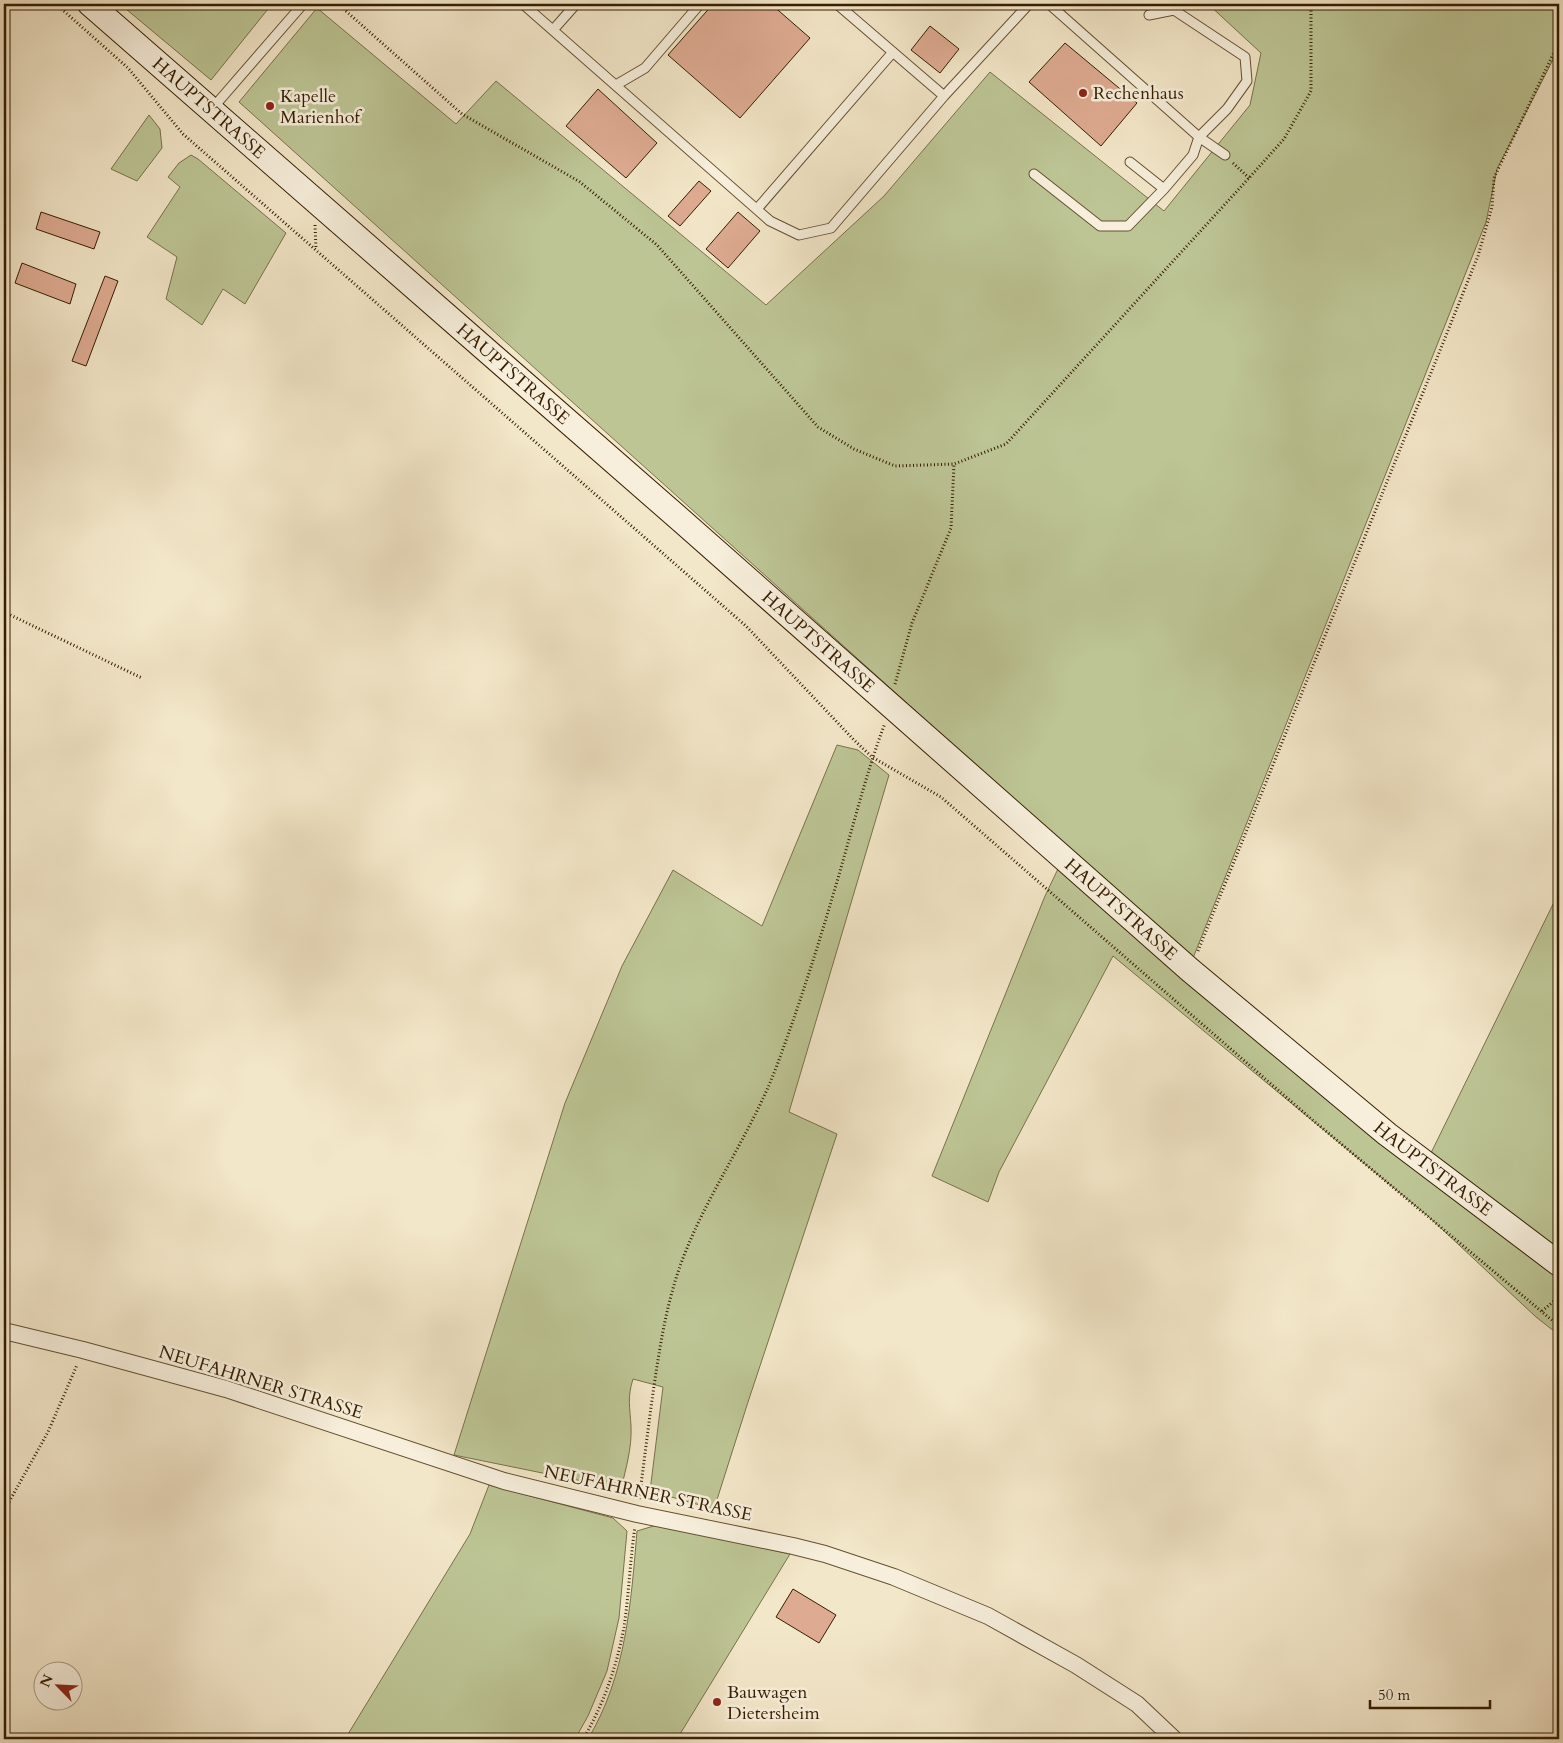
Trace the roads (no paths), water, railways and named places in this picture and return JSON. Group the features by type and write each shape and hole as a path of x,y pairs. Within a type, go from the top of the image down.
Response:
{"main road":[{"name":"HAUPTSTRASSE","path":"90,4 683,522 1190,970 1387,1134 1559,1264"}],"street":[{"name":"NEUFAHRNER STRASSE","path":"4,1332 83,1350 226,1389 504,1481 637,1514 740,1534 825,1554 894,1577 988,1616 1076,1665 1137,1704 1174,1739"}],"lane":[{"path":"211,110 303,4"},
{"path":"523,4 770,221 799,235 831,228 944,96 1029,4"},
{"path":"553,30 576,4"},
{"path":"616,85 645,68 700,4"},
{"path":"837,4 944,96"},
{"path":"1048,4 1199,137 1226,155"},
{"path":"1034,174 1100,226 1128,226 1193,156 1199,137 1226,109 1247,81 1245,57 1174,10 1149,15"},
{"path":"757,209 893,52"},
{"path":"1130,162 1164,189"}],"place":[{"name":"Rechenhaus","path":"1083,93"},
{"name":"Kapelle Marienhof","path":"270,106"},
{"name":"Bauwagen Dietersheim","path":"717,1702"}]}
